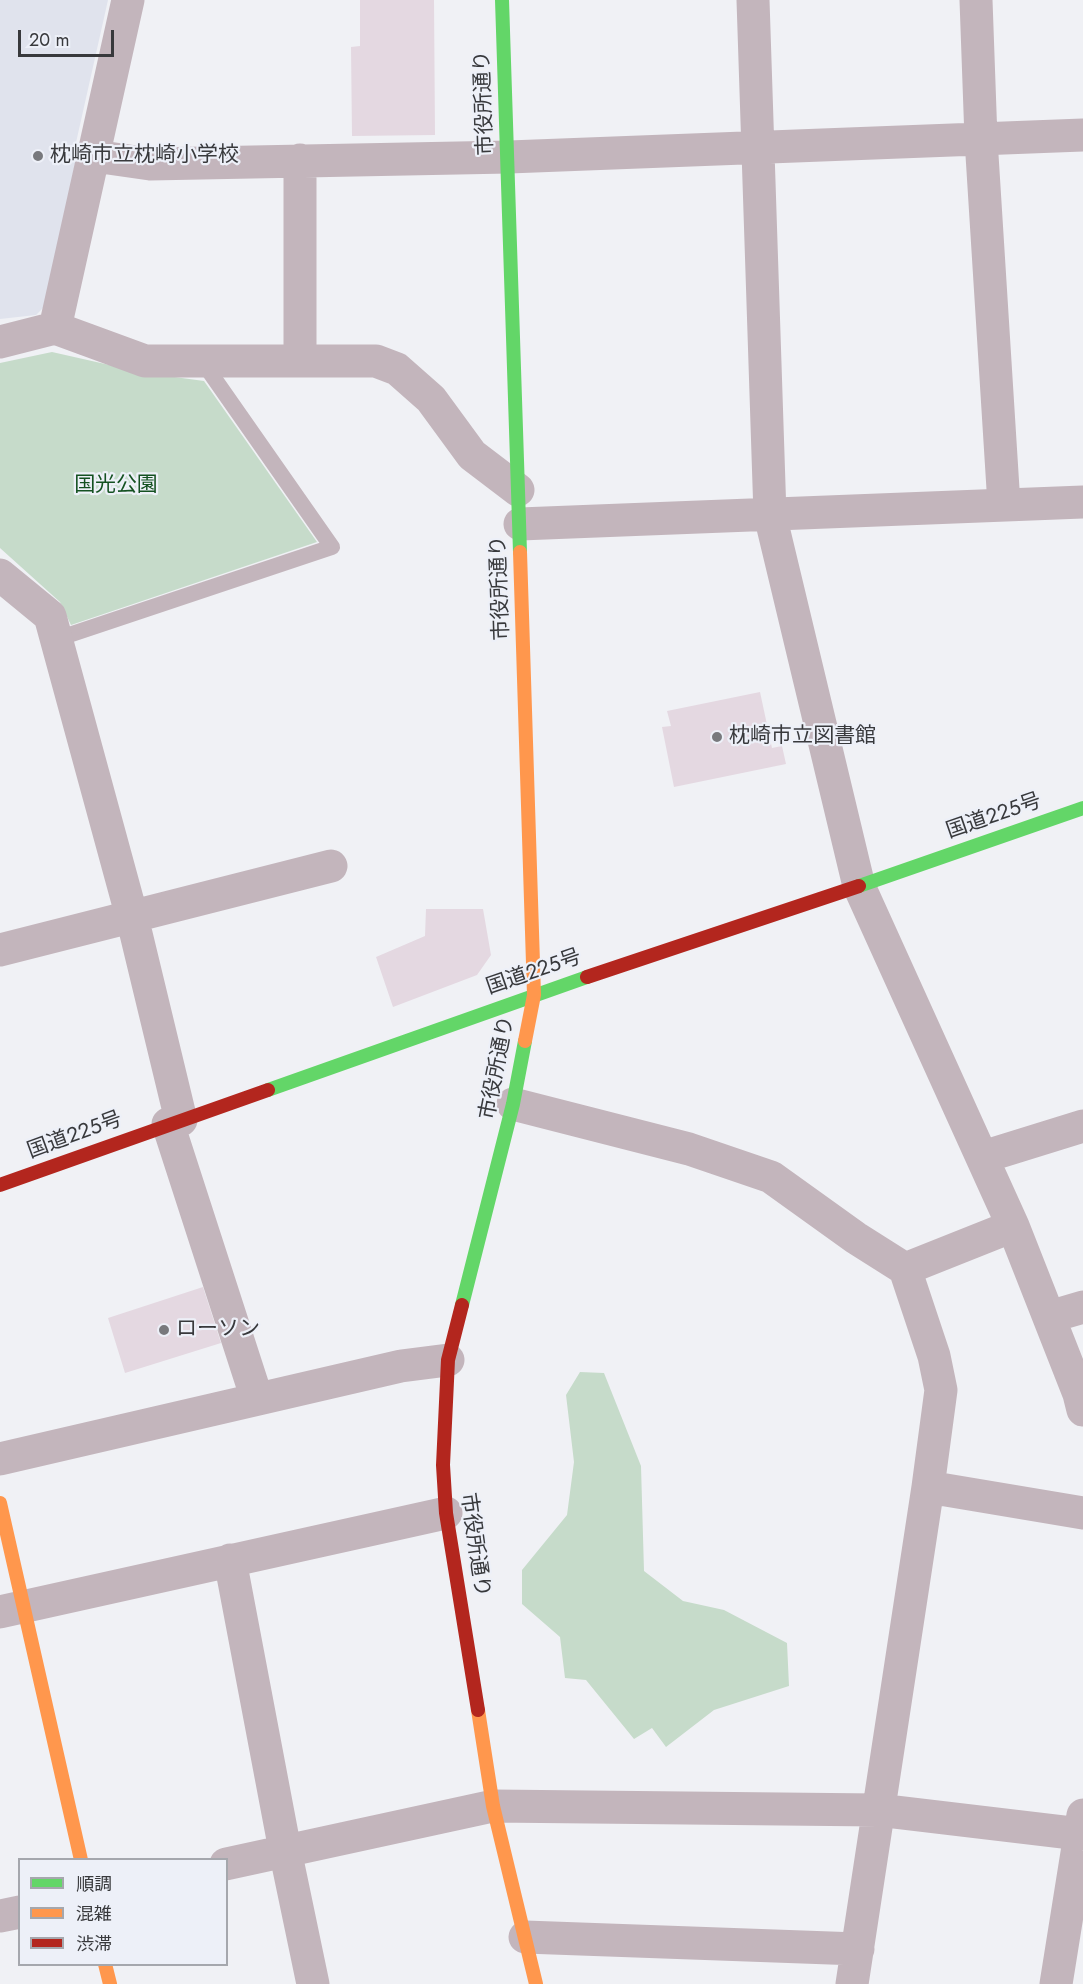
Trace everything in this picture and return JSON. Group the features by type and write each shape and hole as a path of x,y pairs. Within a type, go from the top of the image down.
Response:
{"main road":[{"name":"市役所通り","path":"502,0 509,157 534,995 513,1104 448,1360 443,1465 446,1514 493,1806 536,1984"},
{"name":"国道225号","path":"0,1185 534,995 859,886 1083,807"},
{"path":"0,1503 11,1609 80,1858"},
{"path":"105,1966 110,1984"}],"street":[{"path":"55,328 128,0"},
{"path":"753,0 770,515 859,886 1013,1226 1079,1394 1083,1410"},
{"path":"976,0 981,139 1004,505"},
{"path":"94,156 150,164 509,157 1083,135"},
{"path":"300,160 300,360"},
{"path":"0,342 55,328 145,361 376,361 397,369 431,399 472,455 518,490"},
{"path":"520,524 1083,502"},
{"path":"0,575 50,616 132,917 175,1122 257,1399"},
{"path":"0,950 331,866"},
{"path":"513,1104 689,1149 771,1177 856,1238 905,1269 934,1356 941,1390 852,1984"},
{"path":"983,1157 1083,1126"},
{"path":"905,1269 1013,1226"},
{"path":"1049,1317 1083,1307"},
{"path":"0,1459 401,1366 448,1360"},
{"path":"928,1488 1083,1513"},
{"path":"11,1609 446,1514"},
{"path":"230,1560 313,1984"},
{"path":"228,1864 493,1806 878,1810 1082,1827 1056,1984"},
{"path":"0,1916 18,1912"},
{"path":"525,1936 858,1949"}],"lane":[{"path":"57,639 332,547 201,361"}],"shaded area":[{"name":"枕崎市立枕崎小学校","path":"0,0 108,0 75,147 75,164 46,305 36,315 0,319"}],"green space":[{"name":"国光公園","path":"52,352 145,373 204,381 317,542 71,625 60,602 0,548 0,363"},
{"path":"580,1372 604,1373 641,1466 644,1571 683,1601 724,1610 787,1643 789,1686 714,1710 666,1747 652,1728 634,1739 586,1680 565,1678 560,1637 522,1604 522,1570 567,1515 574,1462 566,1395"}],"building":[{"path":"360,0 434,0 435,135 352,136 351,47 360,46"},
{"name":"枕崎市立図書館","path":"760,692 772,748 782,746 786,764 674,787 662,727 671,726 667,711"},
{"path":"426,909 483,909 491,955 477,975 393,1007 376,957 425,936"},
{"name":"ローソン","path":"203,1287 221,1343 125,1373 108,1318"}],"traffic: fast":[{"path":"502,0 520,552"},
{"path":"859,886 1083,808"},
{"path":"268,1090 587,977"},
{"path":"462,1305 513,1104 525,1041"}],"traffic: slow":[{"path":"520,552 534,995 525,1041"},
{"path":"0,1503 81,1858"},
{"path":"478,1710 493,1806 536,1984"},
{"path":"106,1966 110,1984"}],"traffic: jam":[{"path":"587,977 859,886"},
{"path":"0,1185 268,1090"},
{"path":"462,1305 448,1360 443,1465 446,1513 478,1710"}],"place":[{"name":"枕崎市立枕崎小学校","path":"38,156"},
{"name":"枕崎市立図書館","path":"717,737"},
{"name":"ローソン","path":"164,1330"}]}
